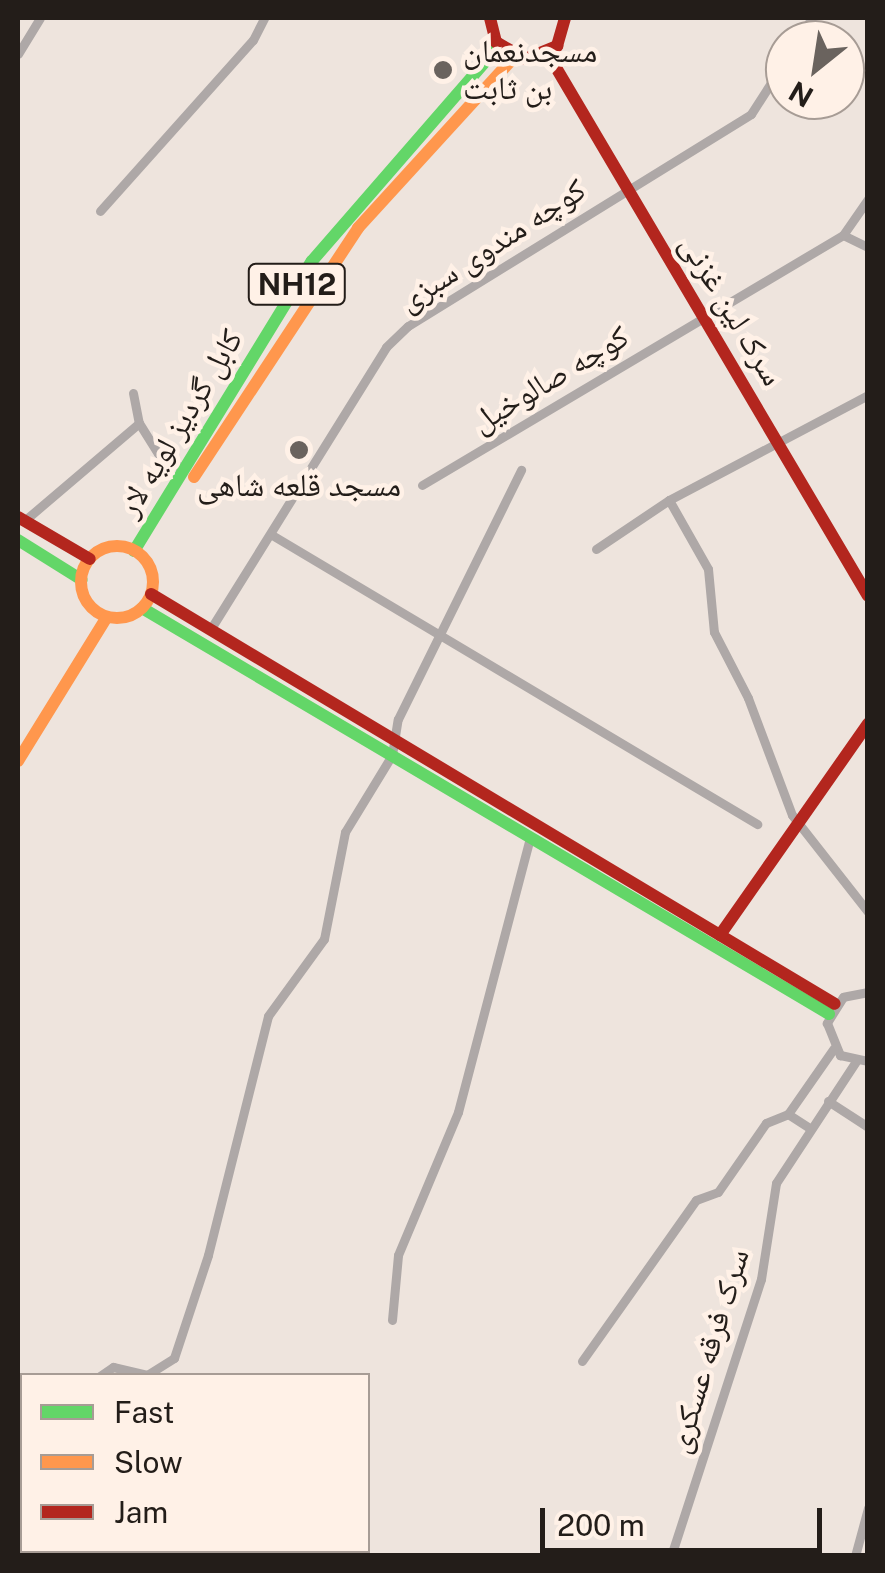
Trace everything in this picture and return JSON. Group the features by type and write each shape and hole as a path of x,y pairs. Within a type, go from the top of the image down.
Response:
{"main road":[{"path":"490,18 499,46 514,57 548,54 563,36 565,18"},
{"name":"کابل گردیز لویه لار","path":"139,554 184,470 312,261 499,46"},
{"name":"سرک لین غزنی","path":"548,54 868,596"},
{"name":"کابل گردیز لویه لار","path":"139,554 358,228 514,57"},
{"path":"21,519 90,559"},
{"path":"18,540 82,580 102,614"},
{"path":"82,580 90,559 111,547 139,554 153,579 151,594 142,608"},
{"path":"151,594 720,936 832,1009"},
{"path":"18,738 102,614 142,608 530,837 832,1009"},
{"path":"18,762 102,614"},
{"path":"720,936 868,724"}],"street":[{"path":"18,54 40,18"},
{"path":"100,211 253,40 264,18"},
{"name":"کوچه مندوی سبزی","path":"210,630 272,536 386,347 408,326 751,114 765,92"},
{"path":"868,199 844,234 868,248"},
{"name":"کوچه صالوخیل","path":"422,485 844,234"},
{"path":"133,393 139,423 158,454 184,470"},
{"path":"596,549 669,500 868,394"},
{"path":"21,519 139,423"},
{"path":"149,1373 174,1358 208,1255 268,1016 324,939 345,832 392,756 394,740 437,632 521,470"},
{"path":"669,500 708,569 703,574 714,632 798,824 868,912"},
{"path":"272,536 757,824"},
{"path":"392,1320 398,1255 458,1112 530,837"},
{"path":"582,1362 696,1200 718,1192 766,1123 788,1114 834,1048 832,1009 868,992"},
{"path":"834,1048 862,1062"},
{"name":"سرک فرقه عسکری","path":"671,1556 761,1279 776,1182 808,1127 862,1062"},
{"path":"828,1101 868,1128"},
{"path":"788,1114 808,1127"},
{"path":"104,1373 113,1367 142,1373"},
{"path":"855,1556 868,1508"}],"traffic: fast":[{"path":"134,551 312,261 499,46"},
{"path":"18,540 82,580"},
{"path":"142,608 829,1014"}],"traffic: slow":[{"path":"194,477 358,228 514,57"},
{"path":"117,546 142,557 153,582 142,607 117,618 92,607 81,582 92,557 117,546"},
{"path":"18,761 107,617"}],"traffic: jam":[{"path":"490,18 496,42 525,59 557,46 565,18"},
{"path":"548,54 868,596"},
{"path":"18,517 90,559"},
{"path":"151,594 835,1004"},
{"path":"720,935 868,724"}],"place":[{"name":"مسجدنعمان بن ثابت","path":"443,70"},
{"name":"مسجد قلعه شاهی","path":"299,450"}]}
